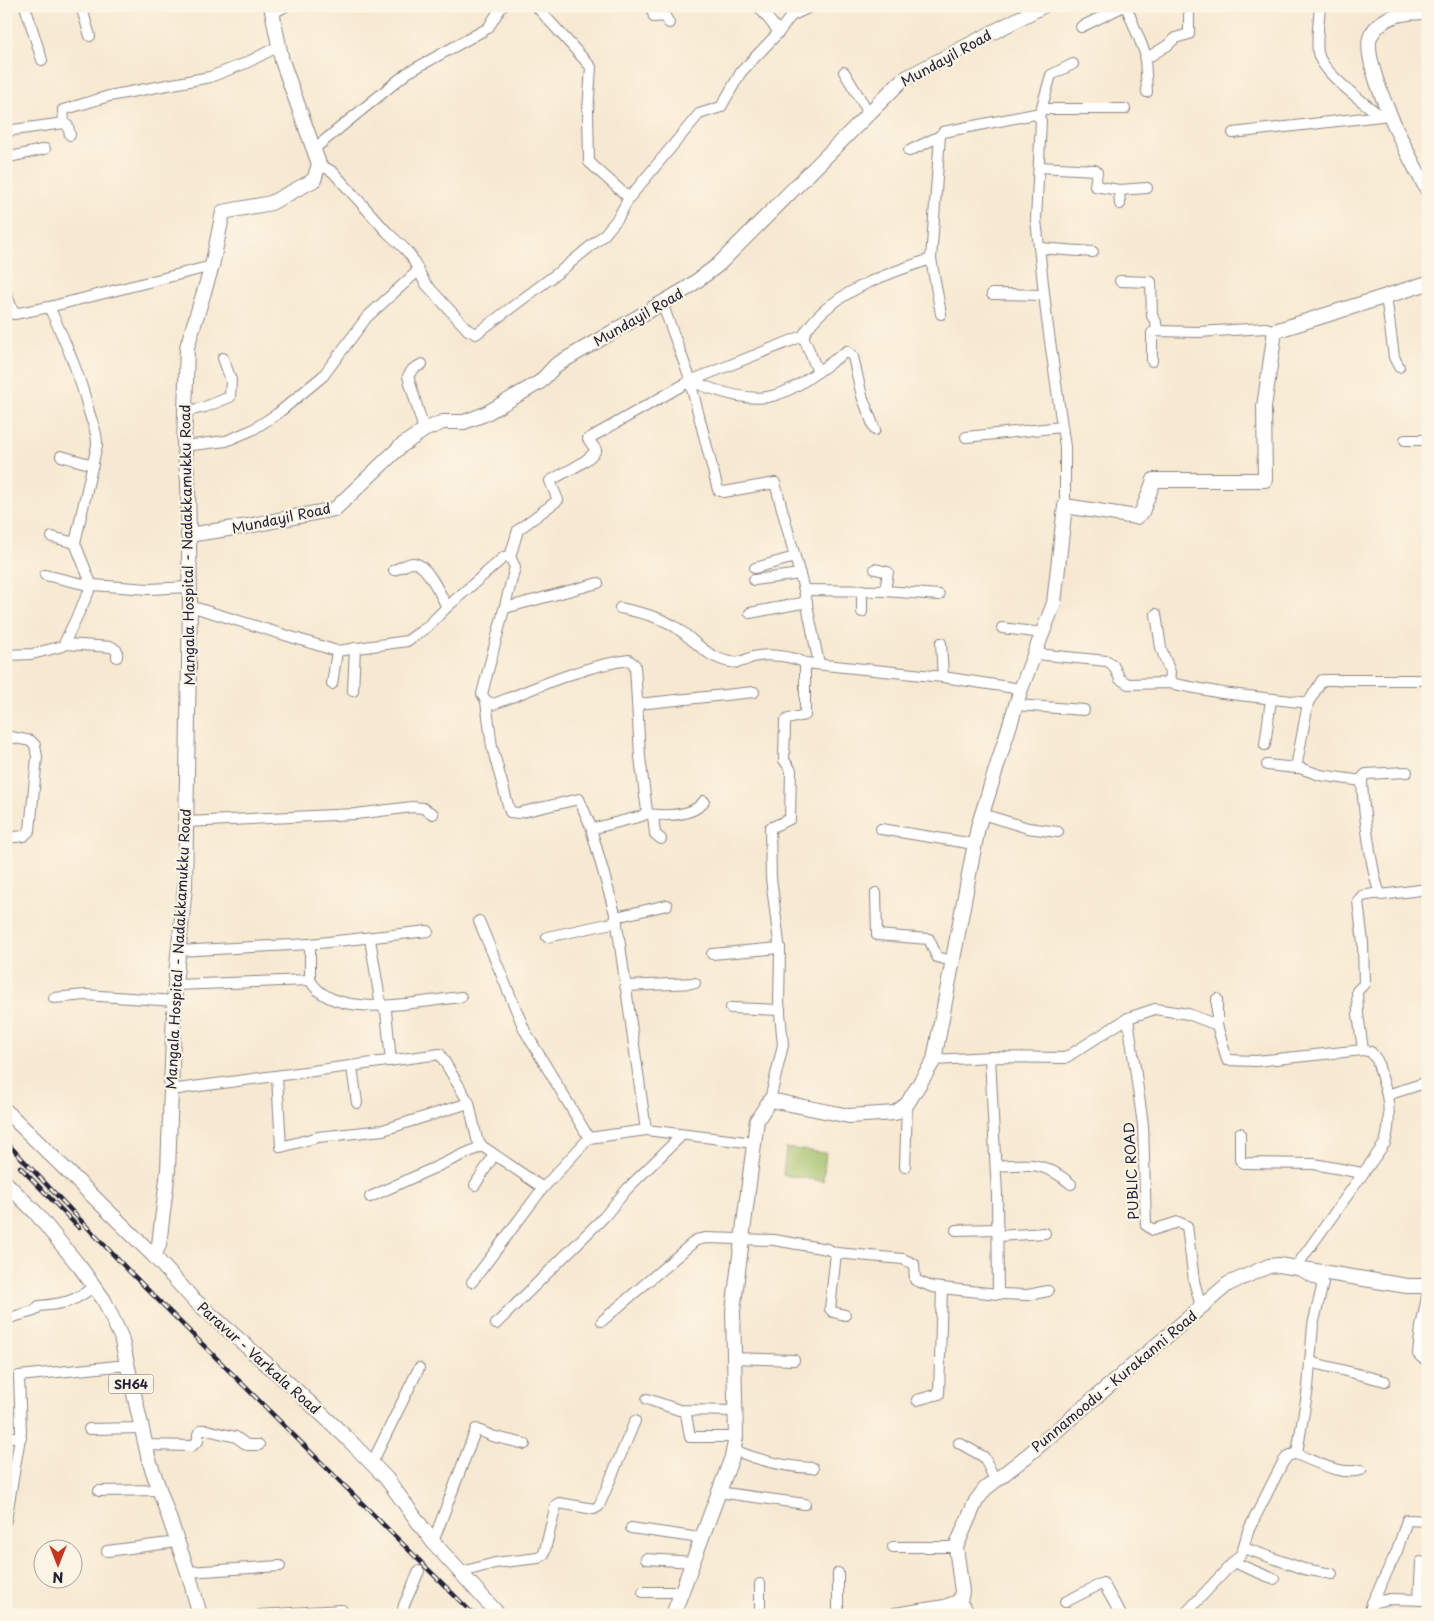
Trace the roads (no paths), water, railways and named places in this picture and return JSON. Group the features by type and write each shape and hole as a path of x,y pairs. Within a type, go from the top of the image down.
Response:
{"main road":[{"path":"282,6 272,11 282,60 319,164"},
{"name":"Mundayil Road","path":"188,535 248,526 335,509 401,446 424,430 443,422 464,422 485,414 540,382 556,365 686,289 718,265 902,80 1043,6"},
{"path":"1428,12 1389,17 1377,27 1370,37 1370,58 1385,114 1428,191"},
{"name":"Mangala Hospital - Nadakkamukku Road","path":"154,1256 159,1245 168,1170 175,985 184,887 190,606 188,480 184,446 184,412 189,338 212,266 223,212 271,203 314,180 319,164"},
{"path":"673,1615 694,1562 700,1538 735,1443 737,1411 733,1311 757,1120 770,1100 849,1116 895,1113 907,1104 934,1060 974,844 1018,705 1021,689 1054,604 1064,506 1136,517 1142,512 1154,480 1264,480 1264,407 1275,332 1428,283"},
{"name":"Paravur - Varkala Road","path":"6,1111 154,1256 192,1298 295,1389 372,1463 386,1478 433,1542 448,1557 458,1573 499,1615"},
{"name":"SH64","path":"6,1183 35,1212 94,1286 104,1300 121,1337 145,1445 188,1572 200,1615"},
{"name":"Punnamoodu - Kurakanni Road","path":"956,1547 976,1501 984,1489 1228,1284 1251,1272 1273,1265 1408,1286 1428,1286"},
{"path":"895,1615 945,1607 960,1601 962,1592 956,1547"}],"street":[{"path":"25,6 29,25 42,60"},
{"path":"82,6 90,36"},
{"path":"314,149 407,73 488,28 502,6"},
{"path":"536,6 591,67 589,162 629,198"},
{"path":"651,6 654,17 665,16 669,23"},
{"path":"758,6 779,32"},
{"path":"319,164 333,172 386,232 411,256 418,271 432,291 468,330 476,334 515,302 563,269 604,235 618,218 629,198 699,114 721,108 741,72 779,32 791,16 812,6"},
{"path":"1081,27 1125,6 1145,58 1147,92"},
{"path":"1320,6 1318,54 1330,72 1344,87 1385,114"},
{"path":"1145,58 1168,45 1175,38 1189,34 1189,15"},
{"path":"70,135 68,126 64,123 64,110 109,96 210,77 246,63 280,46"},
{"path":"1064,506 1065,447 1044,295 1036,220 1041,113 1051,75 1073,64"},
{"path":"844,72 869,113"},
{"path":"909,151 940,136 943,132 991,121 1041,113 1125,110"},
{"path":"1233,133 1385,114"},
{"path":"6,131 64,123"},
{"path":"940,136 930,259 941,314"},
{"path":"6,158 45,149"},
{"path":"1039,167 1095,170 1096,186 1118,190 1147,188"},
{"path":"1118,190 1120,204"},
{"path":"1039,248 1093,252"},
{"path":"646,1130 616,920 593,842 592,829 580,798 518,812 510,812 492,747 486,701 482,694 515,567 510,557 518,530 558,500 550,480 582,464 596,450 588,439 691,381 803,336 810,323 852,291 884,274 930,259"},
{"path":"6,293 10,315 212,266"},
{"path":"184,446 226,441 252,430 276,414 323,376 367,317 418,271"},
{"path":"1120,281 1151,282 1152,316 1156,322 1156,332"},
{"path":"992,294 1044,295"},
{"path":"1386,296 1394,357 1399,367"},
{"path":"662,303 691,381 718,490 724,492 775,482 807,602 819,664"},
{"path":"6,655 32,654 58,649 65,644 92,586 76,543 98,445 97,428 90,415 74,360 49,307"},
{"path":"1152,361 1152,333 1156,332 1198,332 1266,328 1275,332"},
{"path":"803,336 818,372"},
{"path":"691,381 723,394 745,399 764,399 791,391 847,351 853,357 862,396 875,430"},
{"path":"184,412 205,407 230,397 231,380 223,358"},
{"path":"422,364 413,369 408,376 424,430"},
{"path":"966,437 1062,427"},
{"path":"1405,440 1428,440"},
{"path":"61,456 93,465"},
{"path":"52,537 76,543"},
{"path":"190,606 337,651 407,641 427,627 504,557 510,557"},
{"path":"755,568 795,557"},
{"path":"394,570 413,563 420,564 427,572 447,607"},
{"path":"875,569 888,572 885,591"},
{"path":"754,580 800,574"},
{"path":"45,575 92,586 149,589 189,587"},
{"path":"505,608 598,583"},
{"path":"804,590 862,590 939,595"},
{"path":"862,590 862,612"},
{"path":"750,612 807,602"},
{"path":"620,608 654,616 674,626 711,657 732,662 742,663 754,657 769,656 795,658 805,663 943,677 1021,689"},
{"path":"1156,614 1161,648 1170,672 1169,683"},
{"path":"1002,628 1043,633"},
{"path":"942,643 943,677"},
{"path":"65,644 112,647 117,651 117,657"},
{"path":"353,691 355,648"},
{"path":"332,684 337,651"},
{"path":"1036,654 1107,661 1113,665 1120,679 1128,684 1169,683 1308,703"},
{"path":"486,701 494,704 581,671 629,660 635,665 649,814 655,834 661,839"},
{"path":"770,1100 783,1044 780,1010 780,948 771,878 770,828 790,819 791,770 784,760 785,722 788,719 805,714 805,663"},
{"path":"1297,767 1308,703 1322,680 1428,680"},
{"path":"638,704 754,692"},
{"path":"1265,745 1271,699"},
{"path":"1018,705 1084,710"},
{"path":"6,736 31,741 35,746 37,757 30,830 24,836 6,838"},
{"path":"1267,765 1297,767 1320,775 1362,781"},
{"path":"1380,893 1362,798 1362,781 1366,774 1407,772"},
{"path":"592,829 649,814 694,811 704,801"},
{"path":"186,822 356,814 412,807 423,808 433,814"},
{"path":"982,814 1028,828 1058,832"},
{"path":"882,829 974,844"},
{"path":"1363,1050 1357,991 1364,984 1358,901 1362,896 1380,893 1384,896 1428,890"},
{"path":"876,892 876,935 929,939 938,957 952,961"},
{"path":"547,937 667,905"},
{"path":"479,921 525,1030 589,1138"},
{"path":"177,951 310,944 370,939 428,931"},
{"path":"370,939 381,1006 386,1011 391,1061"},
{"path":"310,944 310,980 315,990 337,1001 369,1007 461,997"},
{"path":"712,954 780,948"},
{"path":"175,985 310,980"},
{"path":"625,986 695,983"},
{"path":"54,998 85,995 175,1001"},
{"path":"1217,999 1217,1025 1227,1060 1256,1061 1363,1050 1371,1052 1377,1060 1388,1095 1389,1129 1384,1142 1295,1268 1323,1283 1313,1325 1303,1426 1296,1454"},
{"path":"731,1008 780,1010"},
{"path":"934,1060 990,1057 1065,1058 1128,1018 1150,1010 1188,1014 1217,1025"},
{"name":"PUBLIC ROAD","path":"1128,1018 1143,1125 1146,1225 1153,1230 1178,1222 1188,1226 1194,1281 1201,1307"},
{"path":"170,1090 277,1078 440,1054 469,1103 477,1139 482,1146 543,1188"},
{"path":"990,1057 996,1166 998,1294"},
{"path":"352,1067 357,1103"},
{"path":"277,1078 281,1147 318,1137 383,1130 469,1103"},
{"path":"1388,1095 1428,1082"},
{"path":"906,1167 907,1104"},
{"path":"472,1282 543,1188 589,1138 646,1130 754,1144"},
{"path":"1240,1133 1240,1160 1244,1163 1314,1164 1362,1173"},
{"path":"496,1324 604,1217 628,1188 681,1136"},
{"path":"370,1197 482,1146"},
{"path":"476,1185 494,1155"},
{"path":"996,1166 1039,1164 1054,1171 1071,1184"},
{"path":"956,1230 1045,1234"},
{"path":"602,1322 696,1240 742,1238 774,1240 827,1249 836,1253 903,1259 914,1264 916,1271 915,1280 932,1287 998,1294 1028,1295 1048,1291"},
{"path":"836,1253 830,1310 845,1315"},
{"path":"6,1318 34,1312 39,1306 67,1303 83,1296 94,1286"},
{"path":"917,1400 940,1394 942,1288"},
{"path":"1428,1292 1418,1354 1422,1358 1428,1358"},
{"path":"735,1358 794,1360"},
{"path":"1310,1362 1384,1381"},
{"path":"6,1520 21,1437 19,1376 127,1365"},
{"path":"372,1463 419,1368"},
{"path":"647,1399 679,1410 737,1411"},
{"path":"686,1414 690,1437 735,1443 762,1461 786,1467 813,1468"},
{"path":"458,1573 495,1563 538,1558 544,1554 558,1503 594,1509 599,1506 635,1421"},
{"path":"89,1429 141,1428"},
{"path":"433,1542 476,1429 492,1436 526,1444"},
{"path":"145,1445 192,1446 198,1440 198,1434 202,1430 236,1437 247,1445 259,1445"},
{"path":"6,1437 21,1437"},
{"path":"959,1443 984,1457 995,1480"},
{"path":"1184,1615 1244,1548 1248,1531 1283,1462 1288,1456 1296,1454 1336,1468 1355,1472 1361,1470"},
{"path":"99,1491 160,1490"},
{"path":"718,1492 805,1504"},
{"path":"1369,1615 1372,1602 1397,1551 1407,1520 1428,1521"},
{"path":"631,1528 700,1538"},
{"path":"107,1551 177,1542"},
{"path":"893,1546 956,1547"},
{"path":"1244,1548 1304,1569 1332,1574"},
{"path":"646,1559 694,1562"},
{"path":"1233,1562 1274,1579"},
{"path":"1372,1602 1389,1598 1423,1600 1421,1562"},
{"path":"188,1572 280,1566"},
{"path":"402,1615 404,1605 419,1571"},
{"path":"838,1573 838,1615"},
{"path":"1065,1602 1103,1583 1121,1615"},
{"path":"760,1584 760,1615"},
{"path":"643,1592 682,1592"},
{"path":"960,1601 972,1615"},
{"path":"260,1615 342,1610 345,1615"}],"railway":[{"path":"6,1142 128,1270 474,1615"},
{"path":"20,1167 79,1228"}]}
